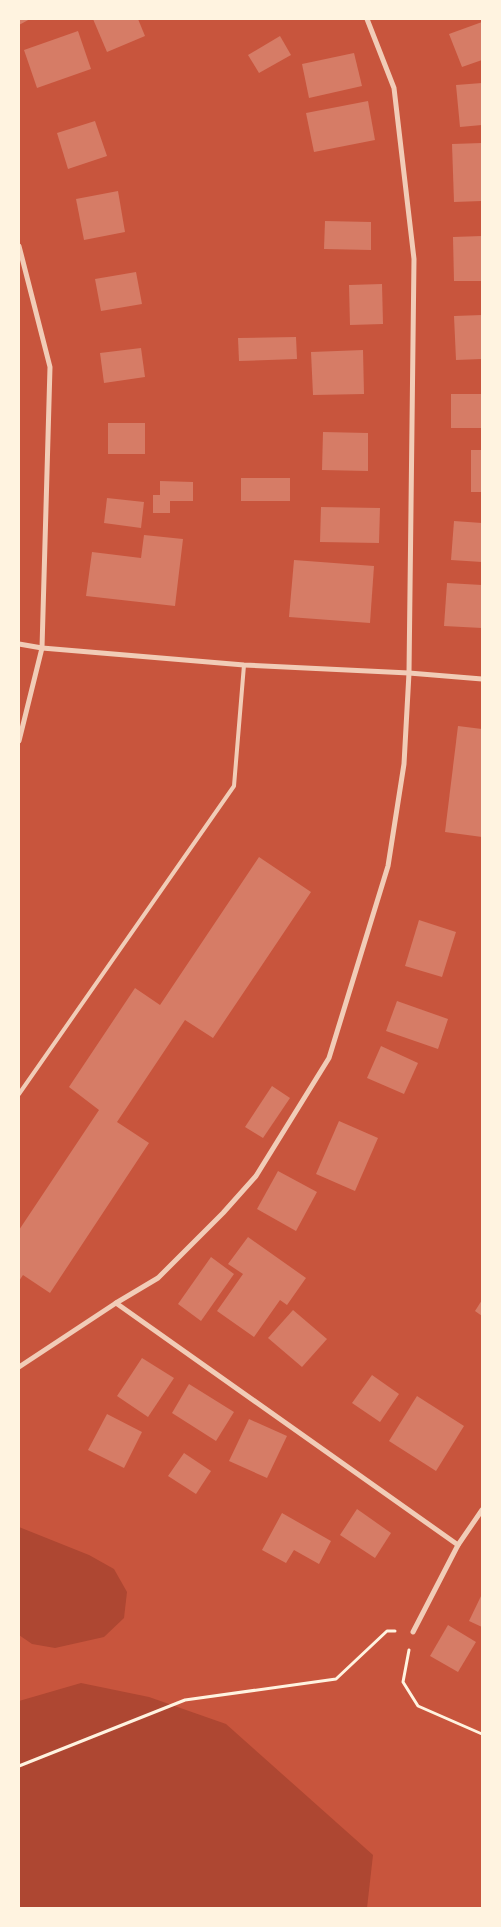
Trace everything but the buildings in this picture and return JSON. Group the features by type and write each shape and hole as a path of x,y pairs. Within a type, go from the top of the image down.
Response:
{"street":[{"path":"19,1367 116,1303 158,1278 223,1213 256,1176 329,1058 388,866 404,764 409,673 414,259 394,88 367,19"},
{"path":"19,246 50,367 42,648 19,741"},
{"path":"19,644 42,648 244,665 409,673 482,679"},
{"path":"116,1303 458,1545"},
{"path":"413,1632 458,1545 482,1510"}],"lane":[{"path":"19,1094 234,786 244,665"}],"path":[{"path":"19,1766 185,1700 336,1679 387,1631 413,1632 403,1682 418,1706 482,1734"}],"shaded area":[{"path":"19,1527 89,1555 114,1569 127,1592 124,1618 104,1637 55,1648 32,1644 19,1635"},
{"path":"81,1683 149,1697 226,1724 373,1855 367,1908 19,1908 19,1701"}]}
